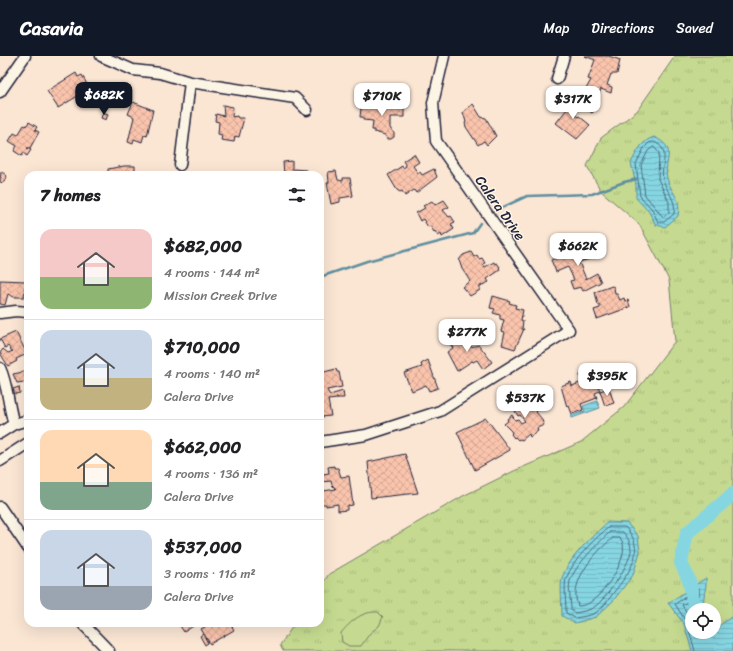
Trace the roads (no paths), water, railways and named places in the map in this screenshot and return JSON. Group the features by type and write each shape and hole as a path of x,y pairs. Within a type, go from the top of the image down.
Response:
{"street":[{"path":"0,92 25,56"},
{"path":"101,56 133,70 160,73 190,82 295,98 307,110"},
{"name":"Calera Drive","path":"324,441 366,435 440,411 570,330 436,141 433,103 444,56"},
{"path":"557,79 564,56"},
{"path":"180,165 190,82"},
{"path":"0,313 24,312"},
{"path":"0,368 4,377 14,424"},
{"path":"0,433 14,424 24,421"},
{"path":"0,461 24,446"},
{"path":"0,507 24,542"},
{"path":"86,627 109,651"}],"water":[{"path":"654,137 662,141 668,150 666,172 667,178 679,204 678,216 665,227 656,225 649,212 636,198 636,185 631,163 637,151 643,144"},
{"path":"597,401 600,408 572,418 571,416 585,411 583,406"},
{"path":"608,522 627,523 638,536 640,552 633,575 613,601 596,617 575,623 562,616 561,581 565,571 575,555 588,540"},
{"path":"706,578 704,603 685,603 685,627 668,603"},
{"path":"731,617 733,618 733,651 692,651 688,639 721,639 721,624"}],"waterway":[{"path":"497,210 527,196 592,194 624,182 637,179"},
{"path":"324,276 367,261 473,233 480,223"},
{"path":"694,603 689,580 681,563 687,533 733,494"}]}
